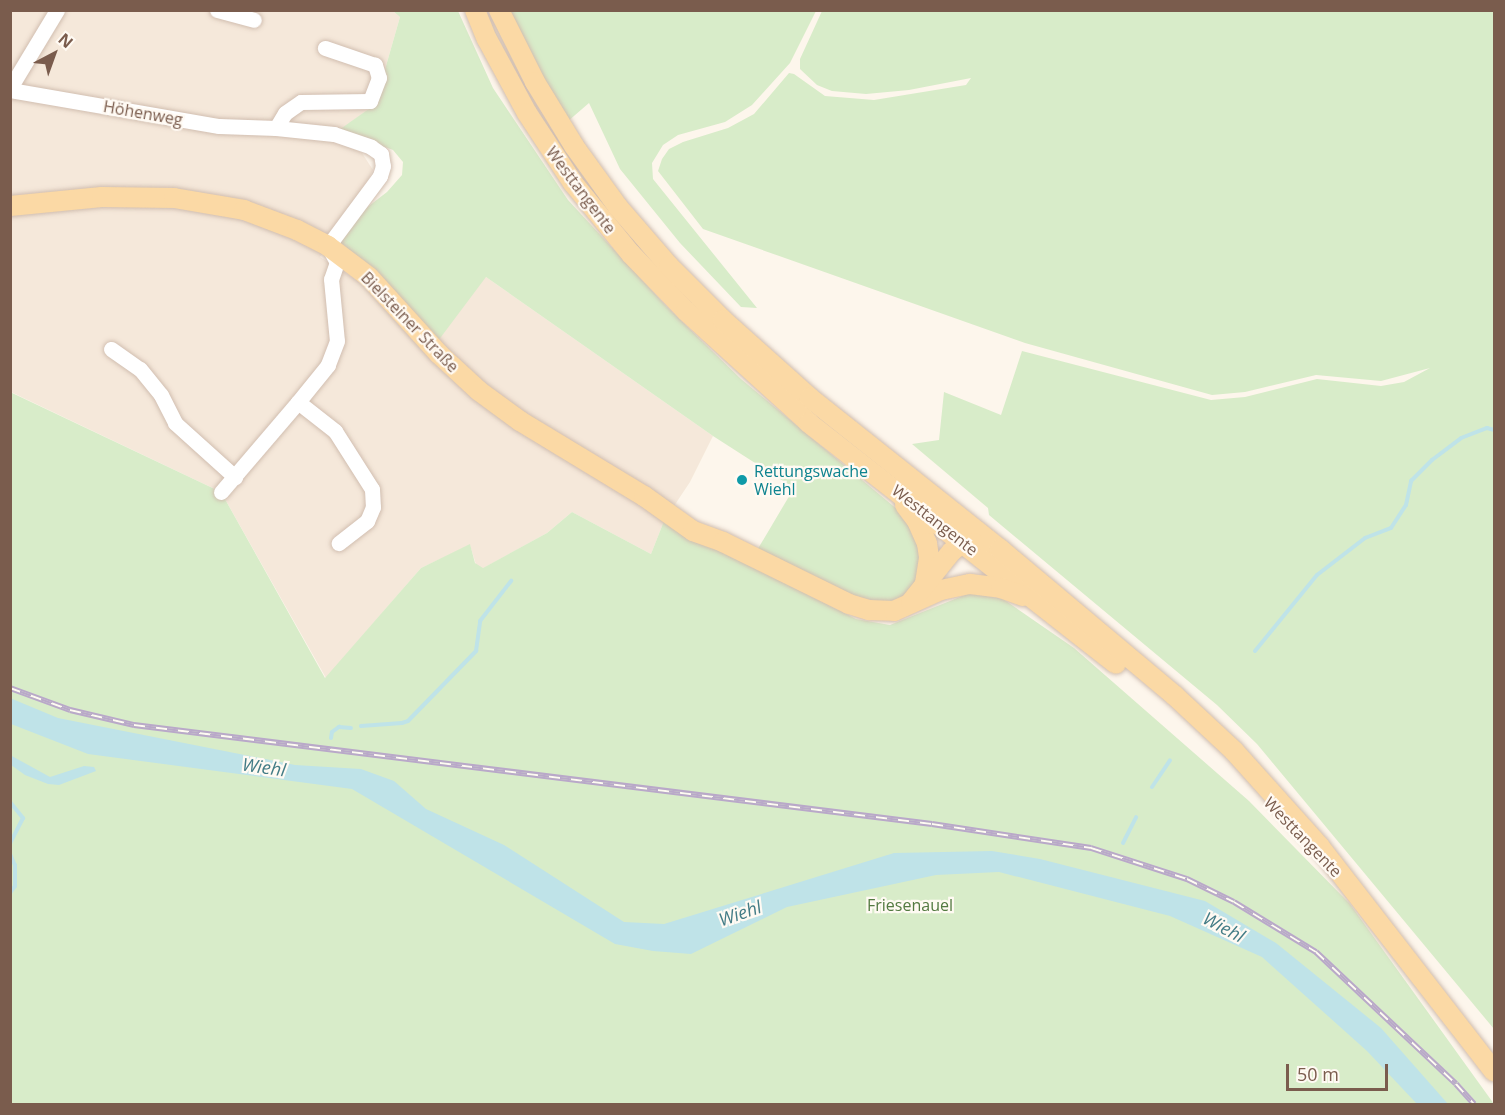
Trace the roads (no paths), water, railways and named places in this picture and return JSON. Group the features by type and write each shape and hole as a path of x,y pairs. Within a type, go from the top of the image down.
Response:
{"main road":[{"name":"Westtangente","path":"475,10 526,113 573,183 617,239 686,311 767,387 1046,606 1198,734 1347,882"},
{"name":"Westtangente","path":"499,10 535,82 574,146 618,207 669,266 723,320 810,398 1000,549 1204,722 1292,813 1347,882"},
{"name":"Bielsteiner Straße","path":"10,206 102,197 174,198 244,210 297,230 328,246 369,277 439,354 479,391 519,421 644,496 702,523 723,542 849,604 882,611 894,611 909,604 928,590 980,584 1012,592 1046,606"},
{"path":"893,488 917,521 927,543 928,590"},
{"path":"928,590 959,562 965,544 959,517"},
{"path":"965,544 988,544 1000,549"},
{"path":"1347,882 1494,1071"}],"street":[{"path":"10,89 57,10"},
{"path":"217,10 254,21"},
{"path":"276,128 285,113 301,102 370,101 379,78 375,65 325,48"},
{"name":"Höhenweg","path":"10,89 219,126 276,128 334,134 371,147 381,154 383,166 380,176 328,246"},
{"path":"221,492 328,365 337,341 331,279 337,262 328,246"},
{"path":"111,349 140,369 161,395 175,423 235,477"},
{"path":"298,402 335,431 372,489 373,507 367,521 339,543"}],"water":[{"name":"Wiehl","path":"10,698 58,718 295,765 361,769 394,781 426,809 504,845 624,922 664,924 894,853 992,851 1040,859 1205,901 1276,943 1381,1028 1448,1104 1417,1104 1367,1051 1262,957 1170,916 999,872 936,875 787,907 691,954 653,951 615,944 352,789 88,754 11,724"},
{"path":"10,755 50,777 84,766 94,767 96,771 59,785 48,784 25,775 11,765"}],"waterway":[{"path":"1255,651 1317,575 1365,538 1391,528 1406,505 1411,481 1432,460 1461,438 1487,428 1494,430"},
{"path":"361,726 408,721 476,651 480,621 511,581"},
{"path":"331,738 332,732 339,727 351,728"},
{"path":"1152,787 1170,760"},
{"path":"10,802 23,818 10,843"},
{"path":"1123,843 1136,817"},
{"path":"10,854 15,865 15,886 10,893"}],"railway":[{"path":"10,688 70,710 134,725 932,824 1091,848 1187,879 1234,902 1316,952 1456,1084 1474,1104"}],"place":[{"name":"Rettungswache Wiehl","path":"742,480"}],"park label":[{"name":"Friesenauel","path":"910,905"}]}
